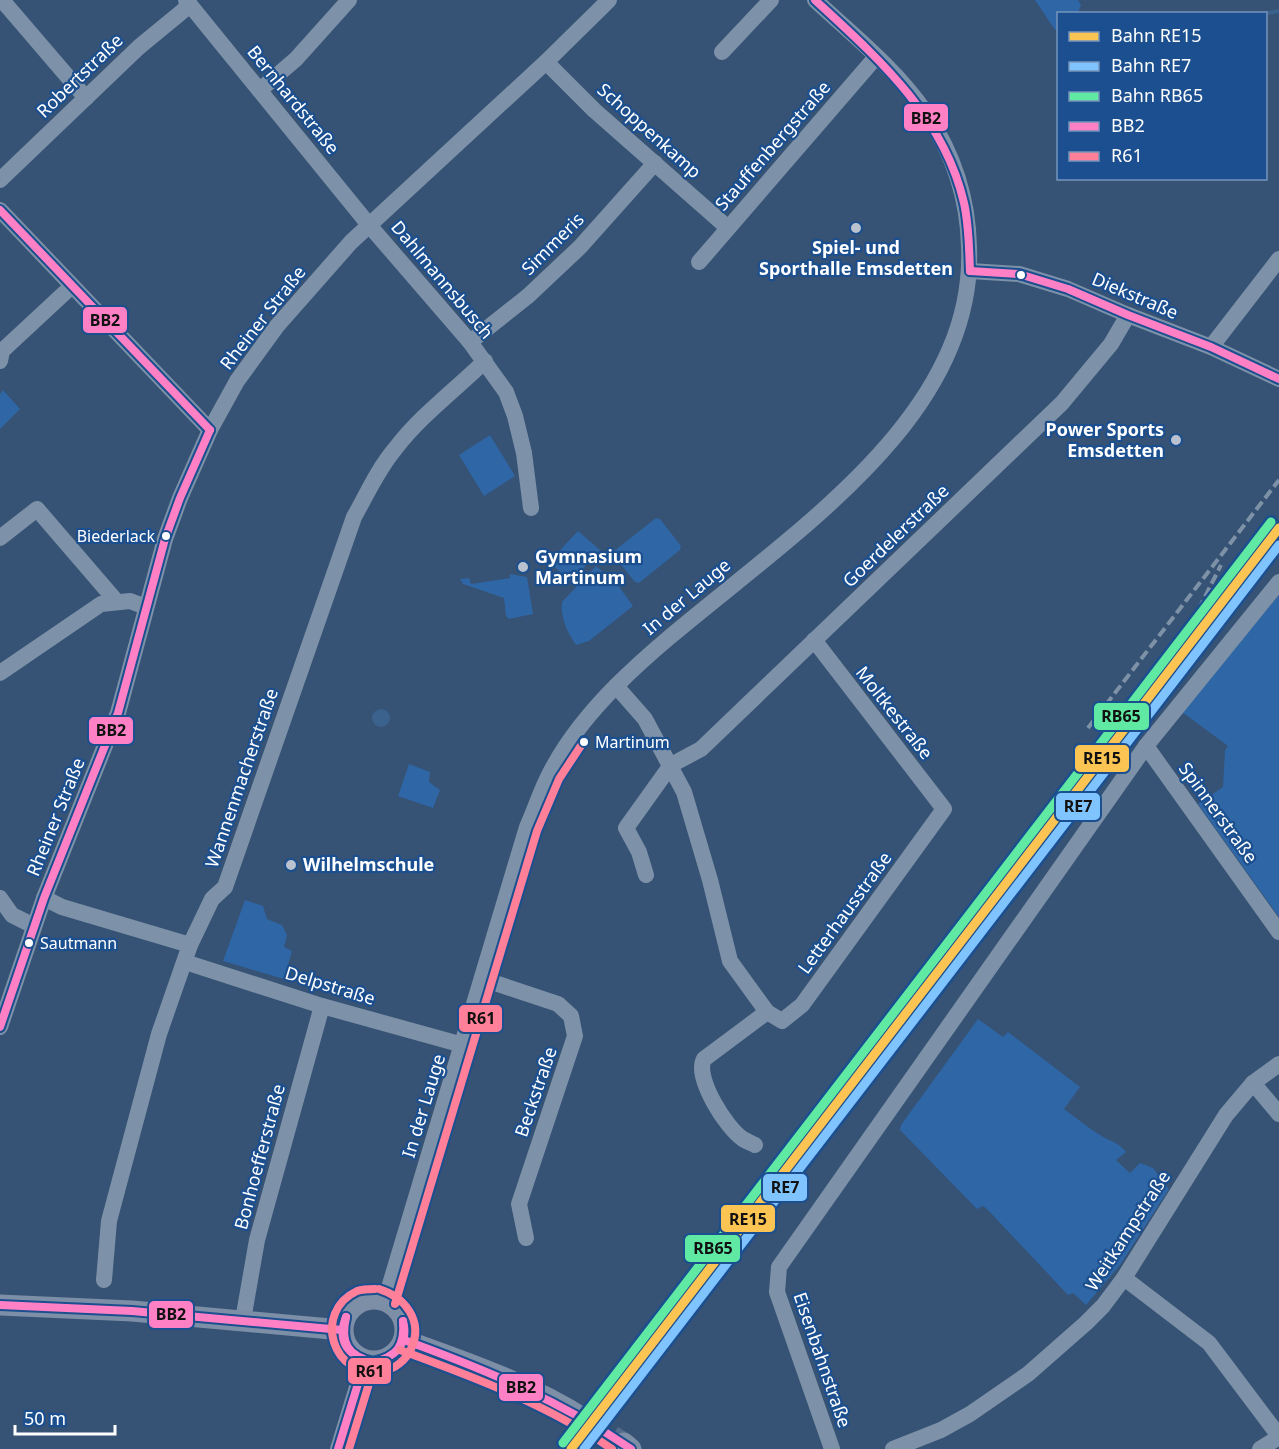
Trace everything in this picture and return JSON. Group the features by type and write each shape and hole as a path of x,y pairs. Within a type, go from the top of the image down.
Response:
{"main road":[{"path":"368,1299 385,1301 393,1305 400,1313 405,1331 404,1340 388,1358 381,1361 365,1361 348,1349 342,1330 343,1321 352,1307 368,1299"},
{"path":"0,1305 110,1310 342,1330"},
{"path":"404,1340 501,1377 563,1405 586,1420"}],"street":[{"path":"2,0 86,98"},
{"name":"Rheiner Straße","path":"0,1027 44,898 118,713 165,538 210,430 237,381 277,326 351,242 546,62 609,0"},
{"path":"722,52 771,0"},
{"name":"In der Lauge","path":"385,1301 527,826 549,774 584,721 658,645 842,493 881,452 912,415 938,375 960,321 970,271 969,230 964,201 947,150 915,98 876,57 815,0"},
{"name":"Robertstraße","path":"0,180 188,2"},
{"name":"Bernhardstraße","path":"188,2 369,225"},
{"path":"260,90 296,60 339,4"},
{"name":"Stauffenbergstraße","path":"699,262 876,57"},
{"name":"Schoppenkamp","path":"546,62 594,110 728,228"},
{"name":"Simmeris","path":"470,342 528,296 580,247 655,163"},
{"path":"1,212 210,430"},
{"name":"Dahlmannsbusch","path":"369,225 485,361"},
{"path":"1211,347 1279,259"},
{"name":"Diekstraße","path":"970,271 999,271 1029,276 1068,289 1211,347 1279,379"},
{"path":"0,361 2,351 72,285"},
{"name":"Goerdelerstraße","path":"671,765 701,749 1062,403 1111,344 1128,315"},
{"path":"485,361 506,392 515,416 524,453 531,508"},
{"name":"Wannenmacherstraße","path":"104,1280 109,1221 159,1034 190,945 212,899 225,887 354,517 376,477 397,446 412,429 485,361"},
{"path":"0,538 37,509 117,602"},
{"name":"Eisenbahnstraße","path":"832,1449 777,1292 779,1267 1146,746 1279,582"},
{"path":"0,673 101,604 130,601 146,607"},
{"name":"Moltkestraße","path":"814,640 944,809"},
{"path":"616,686 645,719 684,792 710,880 730,961 767,1012 704,1059 701,1065 702,1076 717,1110 741,1138 755,1145"},
{"name":"Spinnerstraße","path":"1146,746 1279,932"},
{"path":"646,875 639,852 626,828 671,765"},
{"name":"Letterhausstraße","path":"767,1012 782,1021 802,1005 944,809"},
{"path":"0,898 6,917 34,926"},
{"path":"44,898 62,907 190,945"},
{"name":"Delpstraße","path":"185,962 322,1006 463,1046"},
{"name":"Beckstraße","path":"483,979 558,1004 572,1016 575,1036 519,1204 526,1238"},
{"name":"Bonhoefferstraße","path":"243,1320 256,1240 322,1006"},
{"name":"Weitkampstraße","path":"893,1449 941,1430 969,1414 1028,1374 1086,1323 1103,1306 1124,1278 1226,1115 1253,1083 1279,1064"},
{"path":"1253,1083 1279,1114"},
{"path":"1124,1278 1209,1343 1279,1437 1260,1449"},
{"path":"338,1449 365,1361"}],"shaded area":[{"path":"1035,0 1078,0 1081,5 1078,12 1057,12 1057,29 1055,30"},
{"path":"3,390 20,409 0,429 0,394"},
{"path":"490,435 515,476 484,496 459,455"},
{"path":"656,518 660,519 681,546 680,550 639,583 635,582 614,556 614,551"},
{"path":"578,531 600,550 571,582 549,562"},
{"path":"596,566 617,584 633,606 589,641 576,645 565,624 562,602"},
{"path":"510,574 527,577 533,614 509,619 506,616 504,598 463,584 460,579 469,578 471,584 510,578"},
{"path":"1279,595 1279,917 1198,804 1223,787 1225,750 1228,746 1182,712"},
{"path":"381,709 387,712 390,718 387,724 381,727 375,724 372,718 375,712"},
{"path":"409,764 430,772 429,782 440,790 433,808 398,796"},
{"path":"245,900 263,906 267,919 282,925 287,935 284,947 292,951 284,979 223,961"},
{"path":"978,1019 1003,1037 1008,1032 1080,1087 1064,1109 1123,1149 1126,1152 1116,1160 1130,1173 1140,1163 1153,1168 1169,1189 1120,1265 1086,1305 1073,1293 1068,1295 987,1209 983,1206 977,1209 900,1130 901,1125"}],"waterway":[{"path":"1267,13 1279,11"}],"tunnel":[{"path":"586,1420 624,1443"}],"railway":[{"path":"1088,728 1279,480"},
{"path":"1131,721 1178,650 1221,565"}],"rail line":[{"name":"RB65","path":"563,1443 1271,522"},
{"name":"RE15","path":"571,1449 1279,528"},
{"name":"RE7","path":"584,1449 1279,545"}],"transit line":[{"name":"BB2","path":"815,0 885,67 925,116 941,143 964,203 970,271"},
{"name":"BB2","path":"0,210 210,430"},
{"name":"BB2","path":"970,271 1019,274 1068,289 1211,347 1279,379"},
{"name":"BB2","path":"0,1027 44,898 118,713 165,539 210,430"},
{"name":"R61","path":"395,1304 537,831 559,779 584,741"},
{"name":"R61","path":"375,1289 357,1291 343,1301 335,1314 332,1328 334,1342 340,1355 351,1365 365,1371 383,1371 396,1366 409,1353 414,1339 415,1329 410,1312 397,1298 379,1289"},
{"name":"BB2","path":"0,1305 132,1311 342,1330"},
{"name":"BB2","path":"346,1317 344,1334 348,1347 357,1356 373,1362"},
{"name":"BB2","path":"346,1317 343,1334 347,1347 357,1356 373,1362"},
{"name":"BB2","path":"373,1362 388,1357 398,1349 403,1337 403,1321"},
{"name":"BB2","path":"373,1362 388,1357 398,1349 404,1337 403,1321"},
{"name":"BB2","path":"404,1340 521,1387 577,1416 631,1449"},
{"name":"R61","path":"400,1350 536,1405 588,1433 612,1449"},
{"name":"BB2","path":"338,1449 365,1361"},
{"name":"R61","path":"349,1449 375,1364"}],"place":[{"name":"Spiel- und Sporthalle Emsdetten","path":"856,228"},
{"name":"Power Sports Emsdetten","path":"1176,440"},
{"name":"Biederlack","path":"166,536"},
{"name":"Gymnasium Martinum","path":"523,567"},
{"name":"Martinum","path":"584,742"},
{"name":"Wilhelmschule","path":"291,865"},
{"name":"Sautmann","path":"29,943"}]}
